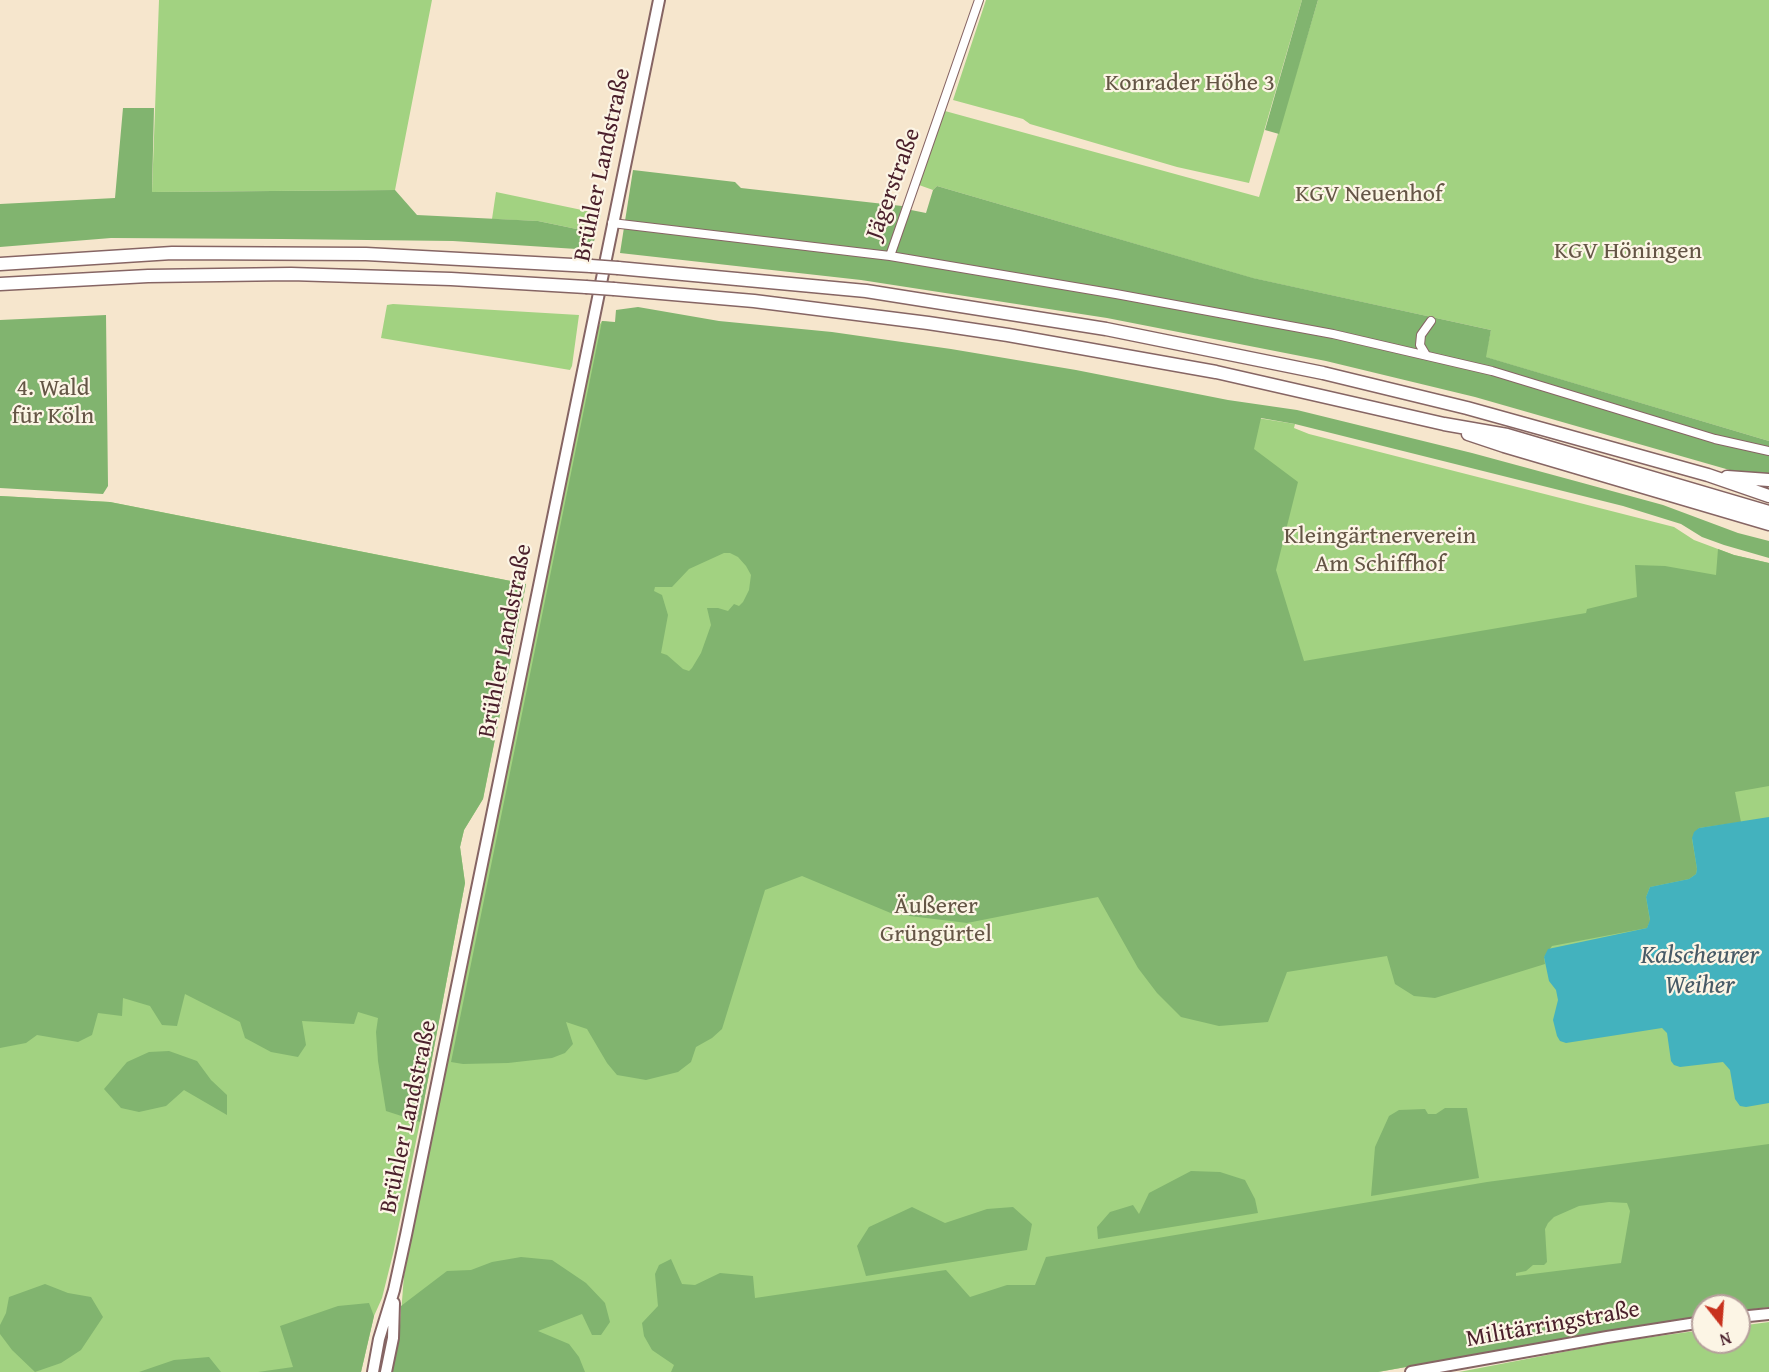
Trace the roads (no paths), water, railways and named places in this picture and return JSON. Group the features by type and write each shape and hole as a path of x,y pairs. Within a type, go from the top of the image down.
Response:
{"highway":[{"path":"0,264 149,255 366,254 591,266 866,291 1106,329 1323,373 1467,408 1708,475 1769,496"},
{"path":"0,284 126,276 291,274 451,279 614,289 754,301 1008,335 1216,372 1444,424 1507,435 1769,512"},
{"path":"1444,424 1504,447 1769,524"},
{"path":"1708,475 1769,480"}],"main road":[{"name":"Brühler Landstraße","path":"373,1372 379,1339 394,1290 659,0"},
{"name":"Brühler Landstraße","path":"386,1372 393,1338 394,1290"},
{"path":"1751,1316 1769,1314"},
{"name":"Militärringstraße","path":"1411,1372 1691,1324"}],"street":[{"name":"Jägerstraße","path":"612,223 890,256 979,0"},
{"path":"890,256 1333,334 1492,371 1715,439 1769,451"},
{"path":"1426,355 1420,345 1421,335 1431,321"}],"water":[{"name":"Kalscheurer Weiher","path":"1769,817 1769,1103 1740,1106 1735,1099 1730,1070 1723,1062 1680,1067 1674,1065 1671,1061 1667,1033 1662,1028 1566,1043 1560,1041 1553,1020 1558,1000 1556,990 1549,981 1544,957 1548,949 1647,928 1650,920 1646,897 1650,887 1689,879 1696,874 1692,838 1694,832 1699,828"}],"park label":[{"name":"Konrader Höhe 3","path":"1190,84"},
{"name":"KGV Neuenhof","path":"1369,195"},
{"name":"KGV Höningen","path":"1628,252"},
{"name":"4. Wald für Köln","path":"53,403"},
{"name":"Kleingärtnerverein Am Schiffhof","path":"1380,551"},
{"name":"Äußerer Grüngürtel","path":"936,921"}]}
